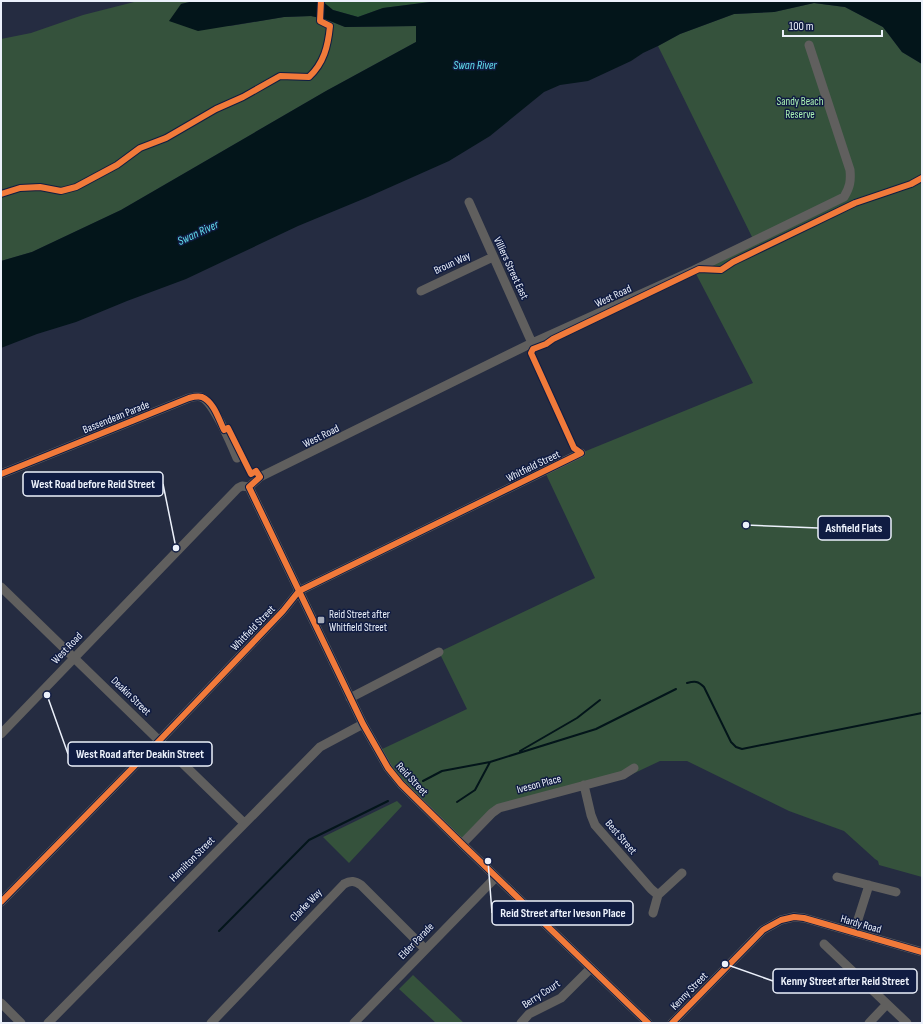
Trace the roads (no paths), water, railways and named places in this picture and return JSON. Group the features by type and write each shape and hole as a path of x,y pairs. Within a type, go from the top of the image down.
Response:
{"street":[{"name":"West Road","path":"1,734 235,491 242,486 249,487 260,477 532,343 694,270 844,197 851,181 850,170 809,45"},
{"name":"Villiers Street East","path":"469,202 532,343"},
{"name":"Broun Way","path":"421,291 493,257"},
{"name":"Bassendean Parade","path":"1,474 196,396 202,397 211,404 237,458"},
{"name":"Whitfield Street","path":"1,902 284,611 299,591 581,453"},
{"name":"Reid Street","path":"249,487 363,724 381,758 394,776 462,844 648,1023"},
{"name":"Deakin Street","path":"1,586 244,823"},
{"path":"350,698 439,652"},
{"name":"Hamilton Street","path":"48,1023 320,747 363,724"},
{"name":"Iveson Place","path":"462,844 492,813 499,808 623,775 634,768"},
{"name":"Best Street","path":"584,785 591,815 595,825 658,895"},
{"path":"653,913 658,895 682,874"},
{"name":"Elder Parade","path":"354,1023 496,877"},
{"path":"837,877 896,892"},
{"name":"Clarke Way","path":"211,1023 344,884 348,882 352,881 361,885 426,949"},
{"path":"854,932 869,885"},
{"name":"Hardy Road","path":"794,917 814,920 922,952"},
{"name":"Kenny Street","path":"672,1023 763,930 776,921 794,917"},
{"path":"824,944 906,1023"},
{"name":"Berry Court","path":"521,1023 529,1014 561,998 591,968"},
{"path":"1,1004 21,1023"},
{"path":"869,1023 887,1004"}],"water":[{"name":"Swan River","path":"194,1 322,1 333,10 358,17 383,8 438,1 922,1 922,64 902,52 883,27 845,7 814,3 774,12 734,14 680,34 643,53 631,61 588,81 560,85 544,92 490,136 449,161 298,226 186,279 76,322 37,334 1,348 1,261 32,252 121,210 326,91 416,42 416,26 345,27 325,19 311,16 284,17 198,31 169,21 181,4"}],"waterway":[{"path":"687,683 696,682 704,687 731,742 736,747 742,749 922,713"},
{"path":"423,781 442,771 490,762 596,729 676,689"},
{"path":"520,751 577,718 600,700"},
{"path":"457,802 475,790 490,762"},
{"path":"219,931 309,840 388,801"}],"place":[{"name":"Ashfield Flats","path":"746,525"},
{"name":"West Road before Reid Street","path":"176,548"},
{"name":"Reid Street after Whitfield Street","path":"321,620"},
{"name":"West Road after Deakin Street","path":"47,695"},
{"name":"Reid Street after Iveson Place","path":"488,861"},
{"name":"Kenny Street after Reid Street","path":"725,964"}],"park label":[{"name":"Sandy Beach Reserve","path":"800,107"}]}
